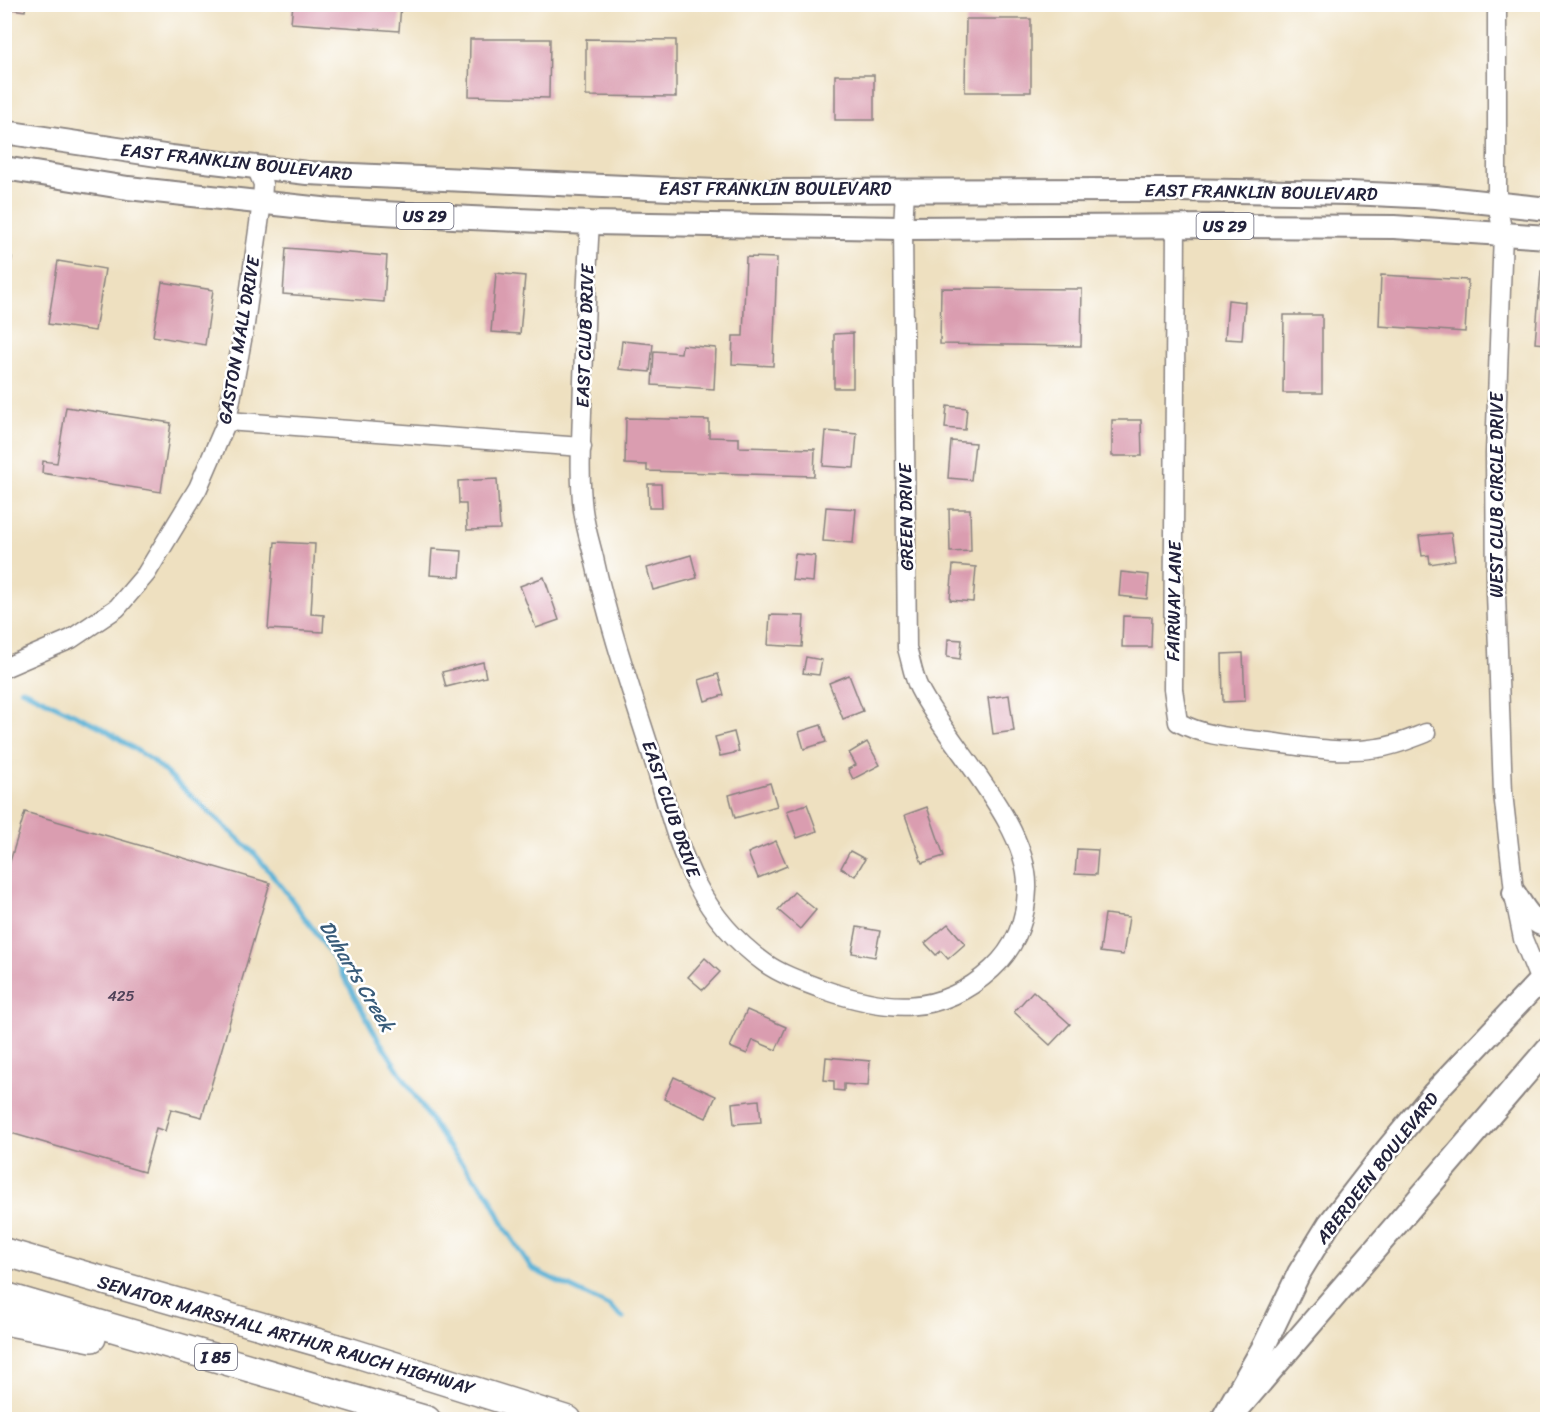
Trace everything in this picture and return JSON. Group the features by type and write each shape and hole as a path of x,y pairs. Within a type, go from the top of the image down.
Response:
{"highway":[{"name":"SENATOR MARSHALL ARTHUR RAUCH HIGHWAY","path":"4,1252 351,1352 568,1419"},
{"name":"I 85","path":"4,1296 427,1419"},
{"path":"4,1321 276,1375"}],"main road":[{"name":"EAST FRANKLIN BOULEVARD","path":"4,132 171,157 307,173 716,191 1177,190 1349,193 1436,198 1548,209"},
{"name":"EAST FRANKLIN BOULEVARD","path":"4,168 128,188 331,210 590,223 903,228 1394,227 1548,237"},
{"path":"1514,892 1531,918 1541,925 1548,926"},
{"name":"ABERDEEN BOULEVARD","path":"1221,1419 1264,1346 1299,1274 1329,1224 1433,1094 1502,1018 1544,976"},
{"path":"1228,1419 1270,1374 1548,1047"}],"street":[{"name":"WEST CLUB CIRCLE DRIVE","path":"1497,4 1497,204 1503,233 1496,454 1496,593 1503,792 1514,892 1523,939 1544,976"},
{"name":"GASTON MALL DRIVE","path":"4,668 71,639 117,608 146,574 198,488 227,421 245,324 262,202 263,184 256,167"},
{"name":"GREEN DRIVE","path":"905,190 903,228 907,648 917,685 1004,816"},
{"name":"EAST CLUB DRIVE","path":"590,223 583,354 583,510 598,580 618,652 694,881 713,913 738,941 767,965 800,981 872,1004 909,1008 945,1000 978,982 1006,956 1023,923 1028,886 1020,849 1004,816"},
{"name":"FAIRWAY LANE","path":"1176,226 1173,689 1178,722 1192,730 1219,736 1343,751 1377,748 1403,742 1426,733"},
{"path":"227,421 582,447"}],"building":[{"path":"4,4 26,4 25,11 4,8"},
{"path":"293,4 401,4 399,31 291,23"},
{"path":"966,19 1031,19 1031,92 965,92"},
{"path":"470,39 550,39 549,98 469,96"},
{"path":"586,39 676,40 676,97 586,96"},
{"path":"835,75 874,75 874,120 835,120"},
{"path":"286,248 387,256 384,302 283,294"},
{"path":"5,255 12,257 6,302 5,302"},
{"path":"746,257 777,258 773,366 732,364 733,336 743,336"},
{"path":"58,261 105,269 95,331 48,324"},
{"path":"1541,271 1548,271 1548,344 1535,343"},
{"path":"496,273 525,276 520,334 491,332"},
{"path":"1381,275 1468,280 1465,332 1379,326"},
{"path":"162,282 213,290 205,345 153,336"},
{"path":"941,288 1082,289 1081,346 940,344"},
{"path":"1228,300 1245,302 1242,340 1225,339"},
{"path":"1284,315 1322,315 1322,393 1283,393"},
{"path":"853,333 853,388 834,388 834,334"},
{"path":"622,341 653,344 650,372 619,369"},
{"path":"682,345 716,348 714,389 652,385 654,351 681,353"},
{"path":"947,406 967,408 965,430 945,428"},
{"path":"66,407 171,423 161,492 42,473 43,461 57,463"},
{"path":"626,418 709,420 709,437 739,438 739,447 815,449 814,476 647,471 647,465 625,464"},
{"path":"1112,420 1141,420 1142,456 1112,456"},
{"path":"826,431 857,434 854,468 823,466"},
{"path":"951,441 975,443 971,480 948,478"},
{"path":"497,479 500,529 467,530 466,504 459,504 458,481"},
{"path":"648,484 661,484 662,508 649,508"},
{"path":"826,507 856,509 853,543 823,541"},
{"path":"949,509 970,509 971,551 950,552"},
{"path":"1451,533 1455,560 1430,564 1429,555 1422,556 1419,536"},
{"path":"275,542 315,544 311,614 324,615 323,632 268,629"},
{"path":"432,549 462,551 460,577 430,575"},
{"path":"795,554 815,556 813,582 792,580"},
{"path":"691,555 697,578 653,590 647,568"},
{"path":"953,565 976,567 973,602 950,600"},
{"path":"1121,572 1149,575 1147,599 1119,596"},
{"path":"544,577 559,620 536,628 520,586"},
{"path":"770,615 804,616 802,647 768,645"},
{"path":"1123,616 1152,617 1151,647 1122,647"},
{"path":"948,639 962,640 960,659 947,657"},
{"path":"1243,653 1245,701 1223,702 1222,654"},
{"path":"806,657 822,660 819,675 803,673"},
{"path":"483,662 486,677 446,687 442,672"},
{"path":"718,674 724,695 705,701 699,680"},
{"path":"849,675 863,711 843,719 829,683"},
{"path":"1009,695 1014,731 993,734 988,698"},
{"path":"821,725 826,742 804,749 799,732"},
{"path":"734,732 739,752 720,756 715,737"},
{"path":"867,742 880,765 853,779 848,769 856,765 849,753"},
{"path":"770,783 777,806 735,818 729,795"},
{"path":"807,804 817,831 797,838 787,811"},
{"path":"927,807 944,856 922,863 905,815"},
{"path":"25,812 270,883 202,1117 171,1109 165,1131 156,1128 144,1172 4,1131 4,864 9,865"},
{"path":"776,841 787,866 758,878 748,853"},
{"path":"1077,849 1098,850 1096,875 1075,874"},
{"path":"850,851 865,859 855,876 841,868"},
{"path":"794,892 816,910 800,929 778,910"},
{"path":"1105,914 1129,917 1123,955 1100,952"},
{"path":"948,924 965,944 948,959 941,951 936,955 925,943"},
{"path":"857,927 880,931 875,957 852,953"},
{"path":"705,958 720,972 703,990 688,977"},
{"path":"1033,991 1070,1024 1050,1045 1014,1012"},
{"path":"747,1010 786,1027 776,1050 753,1040 747,1054 730,1047"},
{"path":"826,1057 870,1061 868,1086 844,1084 844,1091 834,1090 834,1081 824,1080"},
{"path":"674,1077 716,1096 706,1118 664,1099"},
{"path":"759,1100 761,1122 734,1124 732,1103"}],"waterway":[{"name":"Duharts Creek","path":"21,689 101,727 153,761 254,853 332,955 377,1037 447,1145 489,1195 507,1231 532,1269 609,1306 623,1318"}]}
